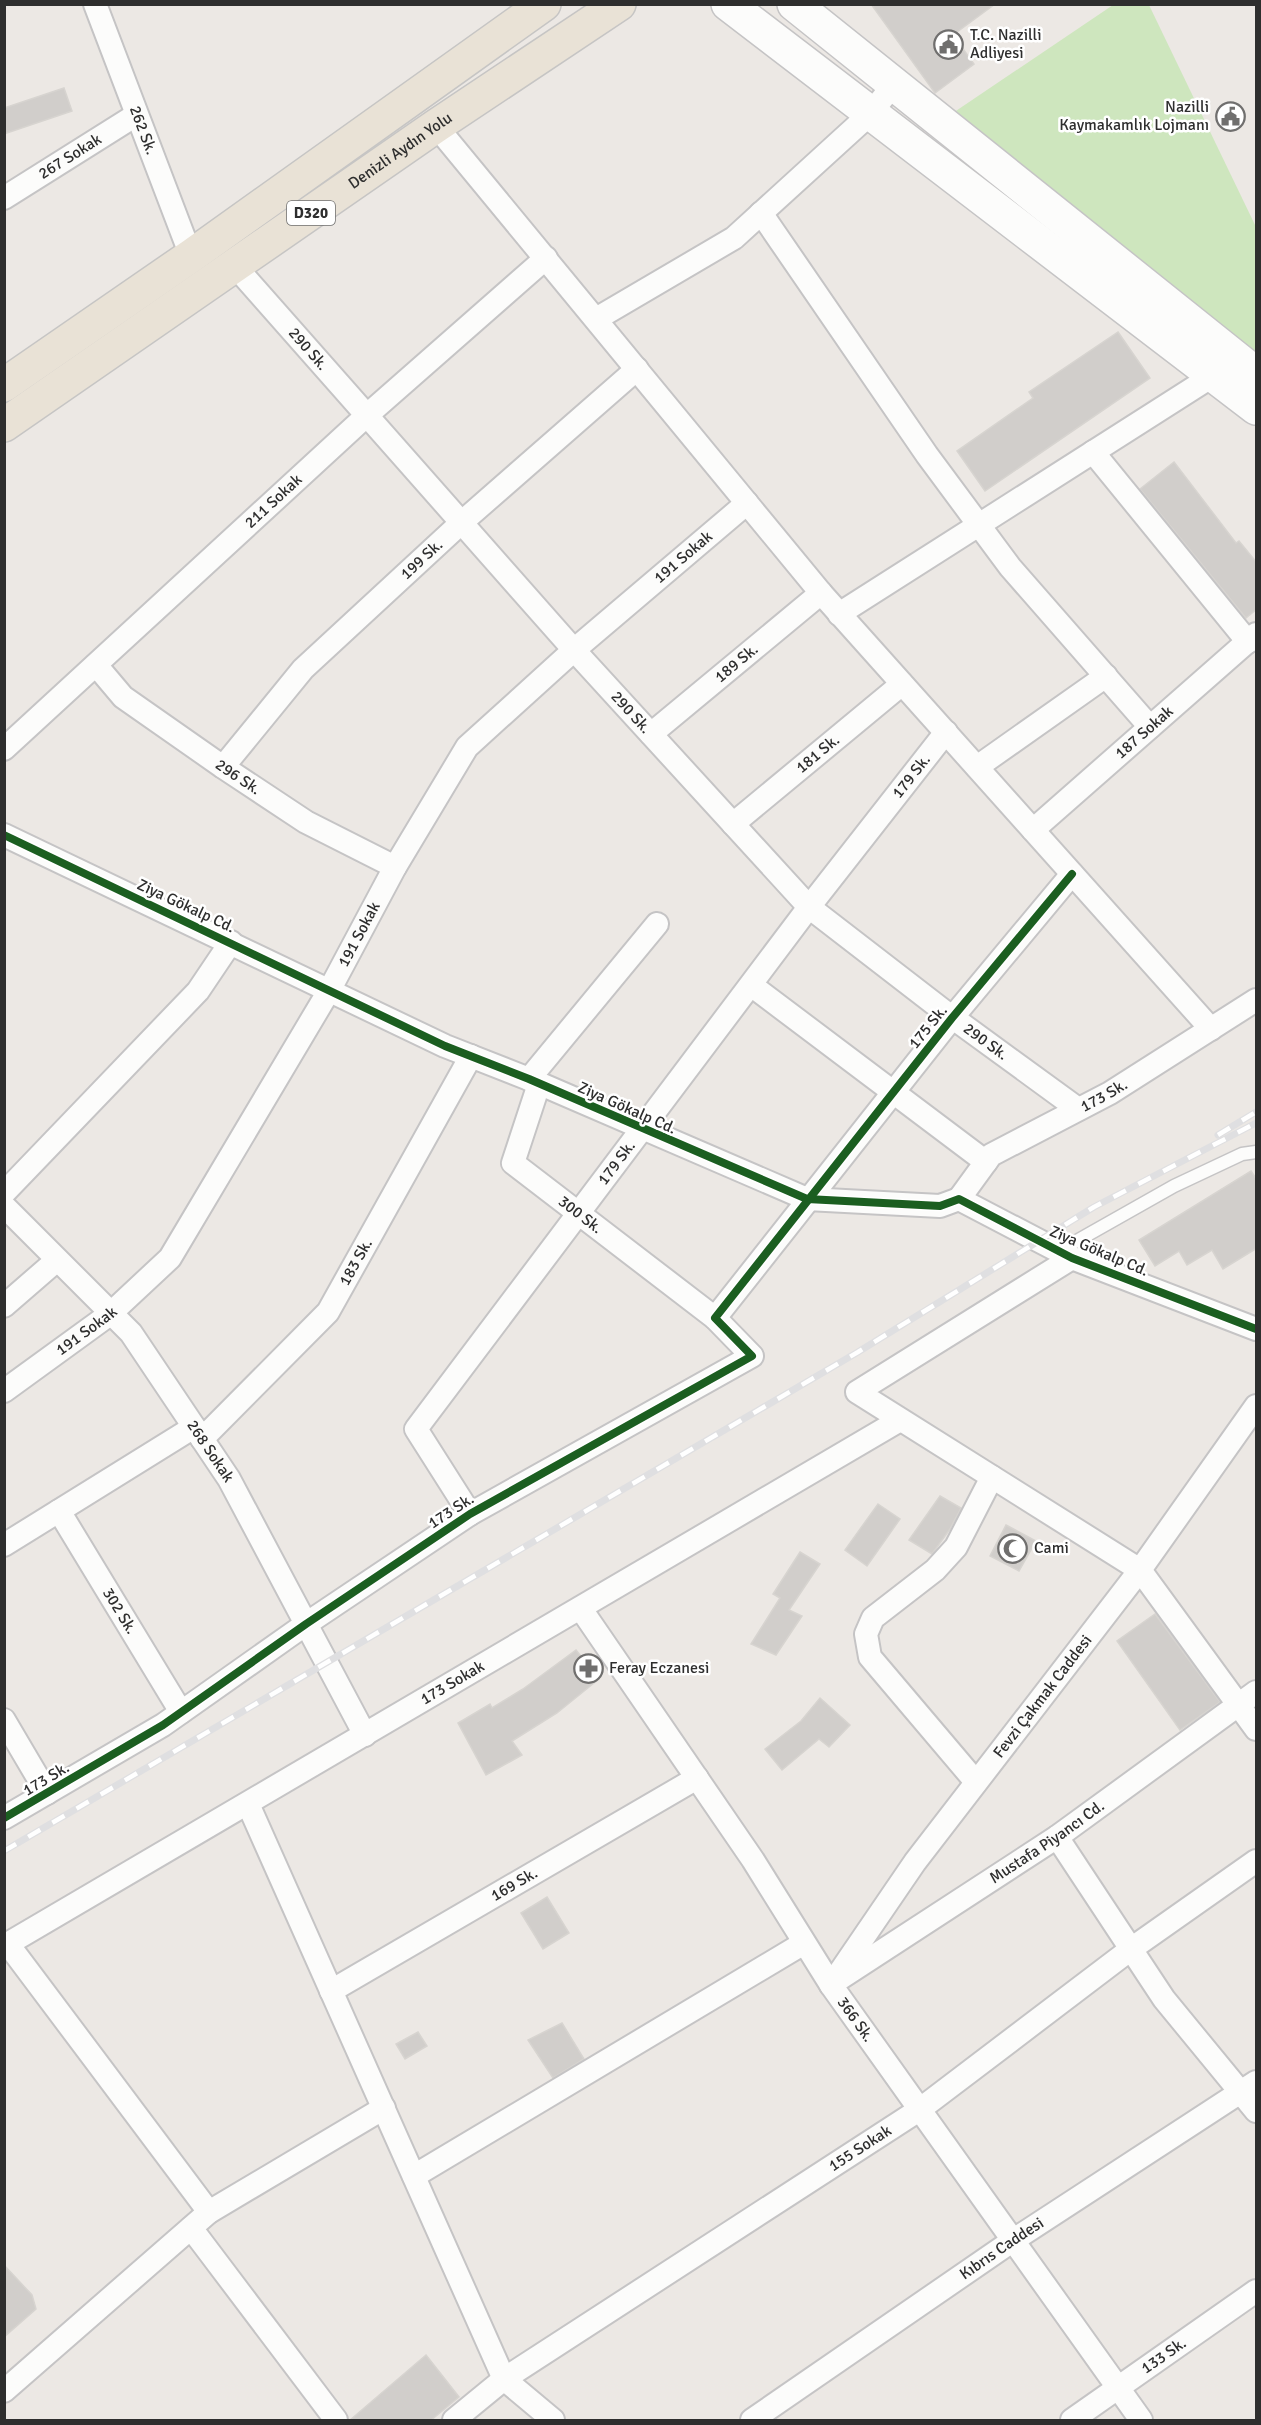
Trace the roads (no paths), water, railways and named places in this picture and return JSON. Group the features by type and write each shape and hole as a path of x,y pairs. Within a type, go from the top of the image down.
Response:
{"highway":[{"name":"Denizli Aydın Yolu","path":"4,424 436,126 619,4"},
{"name":"D320","path":"4,385 191,256 541,5"}],"main road":[{"path":"728,4 1257,408"},
{"path":"794,4 1257,374"}],"street":[{"name":"262 Sk.","path":"95,4 191,256"},
{"path":"596,319 734,237 870,114 894,84"},
{"name":"267 Sokak","path":"4,198 136,115"},
{"path":"436,126 839,614 1211,1029"},
{"path":"761,213 927,455 1010,567 1150,727"},
{"name":"211 Sokak","path":"4,749 365,417 546,258"},
{"name":"290 Sk.","path":"234,265 365,417 809,907 952,1018 1078,1108"},
{"name":"199 Sk.","path":"223,767 303,669 460,523 637,369"},
{"path":"839,614 1214,375"},
{"path":"1093,452 1252,638"},
{"name":"191 Sokak","path":"4,1391 110,1314 170,1258 330,989 395,867 467,747 574,650 747,503"},
{"name":"189 Sk.","path":"651,734 821,593"},
{"name":"187 Sokak","path":"1033,830 1252,638"},
{"name":"296 Sk.","path":"96,665 123,697 223,767 306,822 395,867"},
{"path":"976,767 1106,676"},
{"name":"181 Sk.","path":"733,824 902,684"},
{"name":"179 Sk.","path":"470,1514 416,1429 809,907 946,732"},
{"name":"Ziya Gökalp Cd.","path":"5,838 231,942 445,1046 534,1081 807,1199 940,1206 959,1199 1066,1255 1257,1329"},
{"name":"175 Sk.","path":"807,1199 952,1018 1072,874"},
{"name":"300 Sk.","path":"657,924 534,1081 513,1163 577,1215 715,1318"},
{"path":"4,1193 198,991 231,942"},
{"path":"751,985 986,1162"},
{"name":"173 Sk.","path":"959,1199 991,1155 1110,1093 1257,1000"},
{"name":"183 Sk.","path":"4,1545 59,1511 198,1433 328,1312 471,1056"},
{"path":"715,1318 807,1199"},
{"name":"268 Sokak","path":"4,1206 131,1333 228,1479 365,1735"},
{"path":"1066,1255 857,1392 1140,1569 1248,1698 1257,1729"},
{"path":"4,1306 57,1260"},
{"name":"173 Sk.","path":"4,1818 181,1712 306,1624 470,1514 752,1356 715,1318"},
{"name":"Fevzi Çakmak Caddesi","path":"831,1985 915,1862 1140,1569 1257,1406"},
{"name":"173 Sokak","path":"6,1945 900,1420"},
{"path":"976,1782 870,1657 866,1634 873,1618 935,1570 956,1547 993,1477"},
{"name":"302 Sk.","path":"59,1511 181,1712"},
{"name":"366 Sk.","path":"581,1609 753,1860 831,1985 1141,2421"},
{"name":"Mustafa Piyancı Cd.","path":"831,1985 1057,1837 1248,1698"},
{"path":"4,1720 47,1793"},
{"name":"169 Sk.","path":"331,1990 697,1778"},
{"path":"248,1804 504,2379 553,2421"},
{"path":"1057,1837 1164,1999 1249,2087 1257,2111"},
{"name":"155 Sokak","path":"454,2421 504,2379 919,2110 1131,1949 1257,1861"},
{"path":"414,2176 804,1943"},
{"path":"6,1945 209,2212"},
{"name":"Kıbrıs Caddesi","path":"752,2421 1012,2241 1249,2087"},
{"path":"4,2391 209,2212 384,2108"},
{"path":"191,2228 336,2421"},
{"name":"133 Sk.","path":"1072,2421 1257,2291"}],"lane":[{"path":"1066,1255 1174,1186 1242,1154 1257,1152"}],"railway":[{"path":"1218,1135 1256,1112"},
{"path":"4,1851 858,1352 1094,1207 1256,1123"}],"place":[{"name":"T.C. Nazilli Adliyesi","path":"949,44"},
{"name":"Nazilli Kaymakamlık Lojmanı","path":"1230,116"},
{"name":"Cami","path":"1013,1548"},
{"name":"Feray Eczanesi","path":"588,1668"}]}
